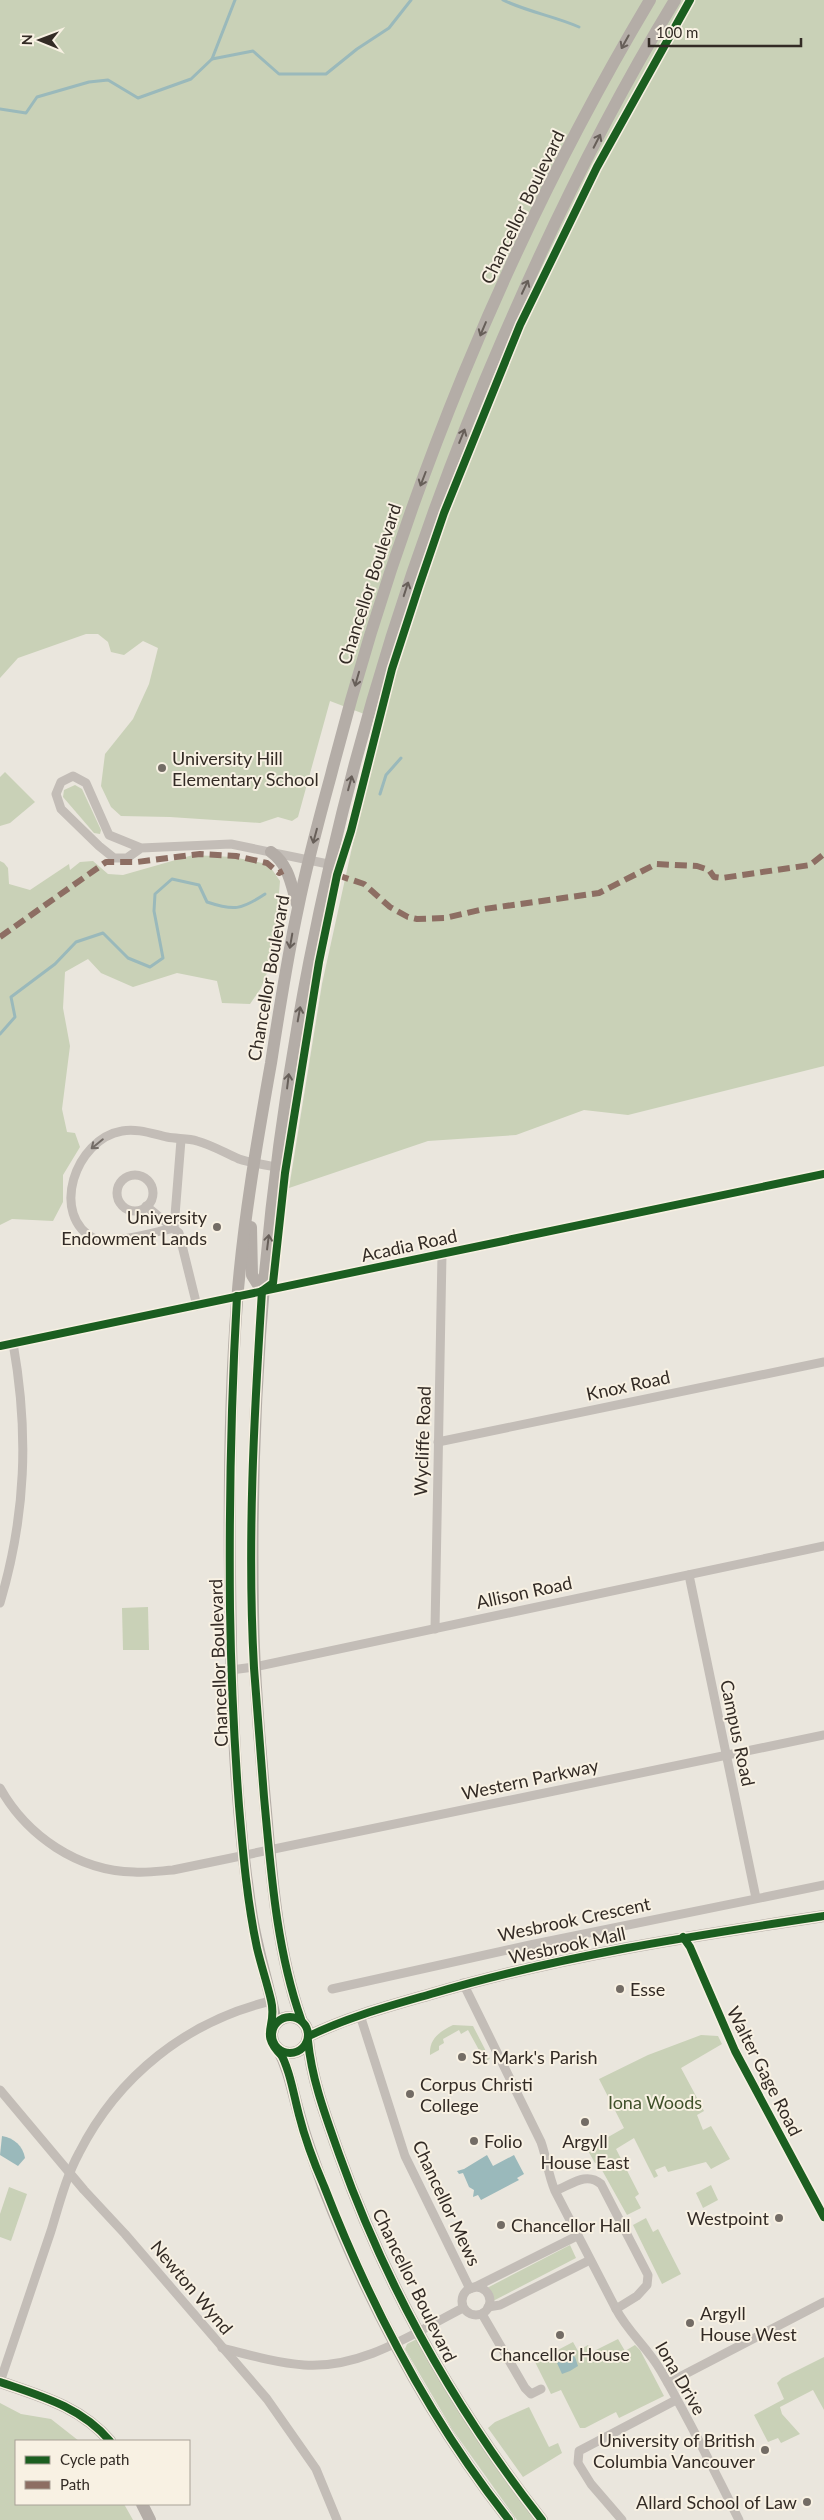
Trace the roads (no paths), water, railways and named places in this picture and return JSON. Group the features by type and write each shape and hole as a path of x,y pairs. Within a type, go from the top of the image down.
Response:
{"main road":[{"name":"Chancellor Boulevard","path":"274,2026 271,2000 257,1948 243,1856 231,1670 230,1472 237,1296 254,1163 298,907 370,632 420,486 464,375 543,200 601,86 650,0"},
{"name":"Chancellor Boulevard","path":"542,2520 481,2437 456,2397 418,2331 376,2248 349,2182 316,2086 306,2030 288,1979 269,1851 254,1667 252,1540 262,1291 290,1062 310,948 328,864 391,635 438,498 484,382 562,207 620,95 675,0"},
{"path":"271,852 280,858 287,869 298,907"},
{"path":"250,1198 252,1275 262,1291"},
{"name":"Wesbrook Mall","path":"306,2030 463,1983 683,1937 808,1918 824,1918"},
{"path":"278,2049 284,2052 295,2052 306,2030 296,2017 283,2018 274,2026 272,2039 287,2065 306,2139 354,2259 395,2343 442,2424 509,2520"},
{"path":"0,2382 74,2410 89,2420 109,2440"},
{"path":"142,2505 150,2520"}],"street":[{"path":"141,848 127,858 114,858 99,846 61,809 56,794 61,782 73,776 86,783 109,835 141,848 231,844 328,864"},
{"path":"99,846 109,835"},
{"path":"174,1228 108,1241 96,1239 79,1225 72,1206 72,1179 82,1157 99,1140 122,1131 142,1131 181,1140 196,1140 240,1159 277,1167"},
{"path":"174,1228 181,1140"},
{"name":"Acadia Road","path":"0,1346 824,1174"},
{"path":"132,1175 148,1181 152,1191 146,1206 141,1209 129,1209 120,1202 117,1190 122,1180 132,1175"},
{"path":"146,1206 179,1233 197,1306"},
{"name":"Wycliffe Road","path":"434,1629 442,1254"},
{"path":"0,1603 18,1528 22,1485 24,1435 21,1392 13,1343"},
{"name":"Knox Road","path":"438,1442 824,1362"},
{"name":"Allison Road","path":"231,1670 254,1667 824,1546"},
{"name":"Campus Road","path":"689,1574 756,1898"},
{"name":"Western Parkway","path":"0,1788 25,1824 45,1841 65,1853 108,1869 135,1872 173,1870 824,1735"},
{"name":"Wesbrook Crescent","path":"332,1989 824,1884"},
{"name":"Walter Gage Road","path":"683,1937 690,1947 735,2051 824,2217"},
{"name":"Iona Drive","path":"463,1983 541,2142 547,2159 547,2174 577,2236 624,2323 642,2341 668,2383 739,2520"},
{"path":"0,2382 71,2172 79,2152 104,2112 122,2089 151,2061 182,2038 211,2021 271,2000"},
{"name":"Chancellor Mews","path":"360,2015 405,2156 472,2288"},
{"name":"Newton Wynd","path":"0,2090 267,2399 312,2463 337,2520"},
{"path":"555,2191 585,2178 597,2180 604,2189 648,2275 648,2286 643,2292 616,2309"},
{"path":"463,2308 463,2295 472,2288 577,2236"},
{"path":"463,2308 474,2315 485,2311 590,2260"},
{"path":"472,2288 485,2292 489,2299 485,2311 525,2388 531,2394 541,2389"},
{"path":"668,2383 824,2302"},
{"path":"222,2348 276,2361 329,2365 355,2359 395,2343 463,2308"},
{"path":"622,2520 591,2484 578,2463 579,2451 676,2400"}],"water":[{"path":"2,2136 20,2146 25,2158 18,2166 0,2155"},
{"path":"487,2155 493,2166 514,2155 524,2174 517,2178 519,2180 481,2200 478,2195 473,2197 474,2190 469,2187 463,2173 459,2174 457,2171 464,2169"},
{"path":"571,2355 575,2357 578,2366 562,2374 557,2363"}],"waterway":[{"path":"212,59 235,0"},
{"path":"0,109 26,113 37,97 89,82 108,80 138,98 191,79 212,59 253,51 279,74 326,74 357,49 389,28 411,0"},
{"path":"503,0 579,27"},
{"path":"380,794 386,775 401,758"},
{"path":"0,1034 15,1017 11,997 55,964 76,942 103,933 128,958 150,967 163,958 154,911 155,894 172,879 199,885 207,902 224,907 243,906 265,894"}],"place":[{"name":"University Hill Elementary School","path":"162,768"},
{"name":"University Endowment Lands","path":"217,1227"},
{"name":"Esse","path":"620,1989"},
{"name":"St Mark's Parish","path":"462,2057"},
{"name":"Corpus Christi College","path":"410,2094"},
{"name":"Argyll House East","path":"585,2122"},
{"name":"Folio","path":"474,2141"},
{"name":"Westpoint","path":"779,2218"},
{"name":"Chancellor Hall","path":"501,2225"},
{"name":"Argyll House West","path":"690,2323"},
{"name":"Chancellor House","path":"560,2335"},
{"name":"University of British Columbia Vancouver","path":"765,2450"},
{"name":"Allard School of Law","path":"807,2502"}],"park label":[{"name":"Iona Woods","path":"655,2102"}]}
